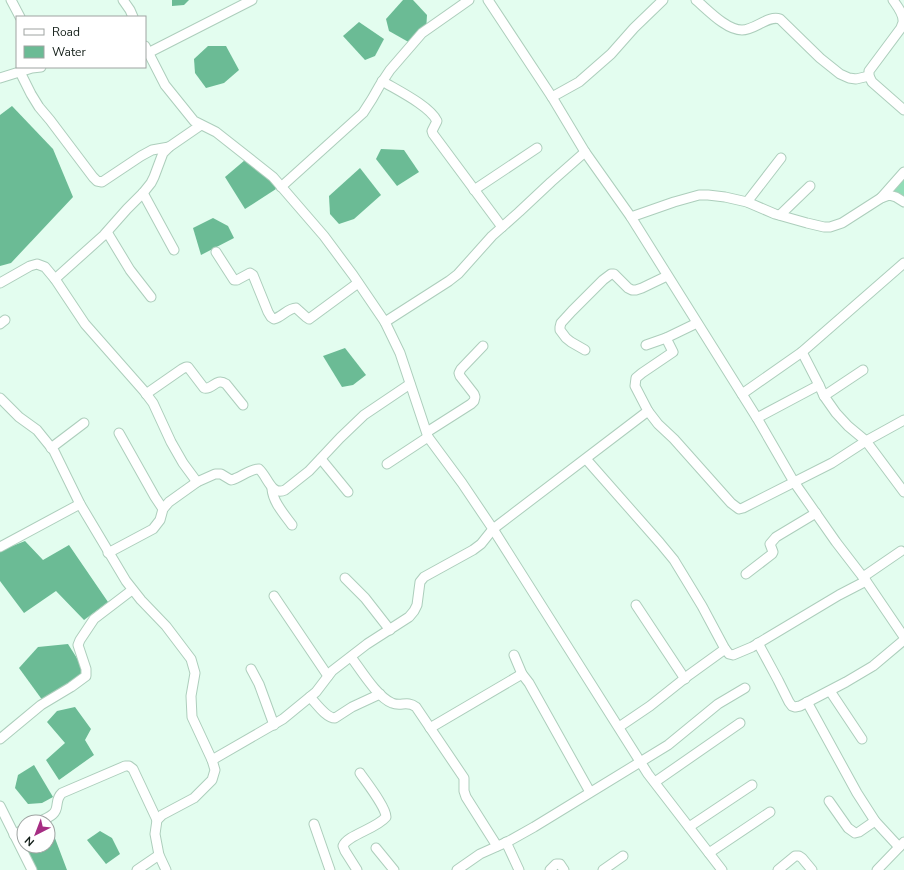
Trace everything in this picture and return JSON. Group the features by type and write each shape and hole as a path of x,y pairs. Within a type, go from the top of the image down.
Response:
{"street":[{"path":"11,0 19,16"},
{"path":"123,0 133,16"},
{"path":"252,0 146,51 165,85 194,121 216,132 273,177 324,236 358,283 385,322 400,353 428,435 494,530 655,782 709,853 718,869"},
{"path":"281,187 363,113 390,70 422,33 469,0"},
{"path":"488,0 552,97 585,152 631,217 757,418 794,482 904,637"},
{"path":"552,97 579,82 611,54 634,28 663,0"},
{"path":"697,0 716,19 734,29 742,30 752,28 770,19 780,19 820,58 840,74 856,79 869,76"},
{"path":"893,0 901,12 904,22 869,71 869,76 872,82 904,110"},
{"path":"0,78 32,68"},
{"path":"20,72 39,107 97,181 102,182 152,150 169,147"},
{"path":"382,81 417,102 435,117 437,121 432,131 433,134 502,227"},
{"path":"55,279 107,232 143,193 154,177 163,153 200,124"},
{"path":"474,190 537,148"},
{"path":"385,322 458,274 484,244 585,152"},
{"path":"747,202 781,158"},
{"path":"881,198 904,172"},
{"path":"780,214 810,186"},
{"path":"143,193 174,250"},
{"path":"631,217 674,202 699,195 708,195 747,202 775,214 780,214 807,223 830,227 842,223 881,198 889,195 896,196 904,202"},
{"path":"107,232 130,270 150,297"},
{"path":"216,252 234,280 237,280 250,273 253,275 268,312 274,320 293,308 296,308 309,319 358,283"},
{"path":"742,394 802,352 904,263"},
{"path":"0,282 30,266 37,264 45,267 55,279 85,324 153,403 171,442 183,463 197,482"},
{"path":"585,350 566,338 560,330 561,323 603,280 611,274 614,274 628,288 636,290 667,276"},
{"path":"646,345 666,338 696,322"},
{"path":"666,338 673,352 636,378 635,386 648,411 658,424 674,439 739,509 832,463 866,441 904,420"},
{"path":"387,464 474,401 474,394 459,373 482,346"},
{"path":"802,352 824,396 836,413 848,426 866,441 904,492"},
{"path":"146,394 182,369 188,367 204,388 206,389 220,381 223,382 243,405"},
{"path":"824,396 863,370"},
{"path":"272,489 277,492 285,490 309,471 364,415 410,384"},
{"path":"757,418 819,385"},
{"path":"0,398 19,417 37,430 51,448 80,504 126,581 132,590 166,626 191,659 194,673 191,696 192,717 212,760 215,770 212,780 194,798 162,815 157,820"},
{"path":"212,760 283,720 316,692 332,671 367,644 409,617 417,605 420,582 424,577 473,550 494,530 648,411"},
{"path":"51,448 84,423"},
{"path":"119,434 163,509"},
{"path":"321,459 348,492"},
{"path":"586,459 674,560 729,654 733,655 758,643 839,595 864,579 901,551"},
{"path":"108,553 153,529 160,520 163,509 169,502 197,482 215,474 221,474 231,480 236,479 255,468 259,469 272,489 276,502 292,525"},
{"path":"1,545 80,504"},
{"path":"746,574 772,554 773,552 770,544 776,537 816,513"},
{"path":"345,578 365,598 390,630"},
{"path":"1,735 41,705 72,687 86,676 86,669 78,645 80,640 94,619 132,590"},
{"path":"274,596 328,676"},
{"path":"636,606 685,679"},
{"path":"758,643 792,706 795,708 846,682 873,666 904,640"},
{"path":"619,727 650,706 725,649"},
{"path":"514,655 522,674 529,682 590,792"},
{"path":"351,657 367,680 390,703 397,705 406,703 412,704 416,707 464,778 464,791 466,798 497,846"},
{"path":"251,669 274,724"},
{"path":"430,728 522,674"},
{"path":"457,870 480,854 534,827 668,745 718,704 744,688"},
{"path":"830,690 862,739"},
{"path":"310,697 326,714 331,718 334,718 352,707 380,694"},
{"path":"807,702 857,793 875,821 902,845 877,870"},
{"path":"655,782 740,723"},
{"path":"53,814 56,809 57,799 62,793 125,766 129,766 133,769 157,820 155,834 159,856 166,870"},
{"path":"357,870 345,851 343,846 344,843 348,839 368,830 384,820 386,817 386,813 382,806 360,773"},
{"path":"690,827 752,785"},
{"path":"829,801 848,828 856,833 875,821"},
{"path":"0,806 32,870"},
{"path":"709,853 770,812"},
{"path":"0,828 9,824"},
{"path":"314,824 330,870"},
{"path":"506,842 519,870"},
{"path":"376,848 394,870"},
{"path":"137,870 159,856"},
{"path":"603,870 623,856"},
{"path":"778,870 795,856 799,856 812,870"},
{"path":"550,870 556,864 560,864 564,870"}],"shaded area":[{"path":"904,178 904,207 899,204 892,195 894,187"}],"water":[{"path":"172,0 189,0 184,5 172,6"},
{"path":"403,0 413,0 427,15 426,31 412,44 389,31 386,19"},
{"path":"359,22 384,39 375,56 365,60 343,36"},
{"path":"208,46 226,46 239,70 224,83 206,88 195,73 194,59"},
{"path":"12,106 53,149 73,197 11,263 0,266 0,115"},
{"path":"381,149 404,150 419,172 397,186 376,159"},
{"path":"245,160 272,181 276,189 245,209 225,177"},
{"path":"360,168 381,195 354,219 339,224 330,214 329,196"},
{"path":"213,218 228,226 234,238 201,255 193,228"},
{"path":"345,348 366,375 353,385 342,387 323,356"},
{"path":"25,541 43,560 69,545 108,602 84,620 56,591 24,613 0,581 0,551"},
{"path":"68,644 85,671 43,701 19,668 38,647"},
{"path":"75,707 91,729 85,740 94,755 59,780 46,760 65,743 47,722 57,711"},
{"path":"34,765 53,797 42,803 28,804 15,788 18,775"},
{"path":"100,831 112,838 120,854 106,864 87,840"},
{"path":"56,841 67,870 34,870 28,854 56,854"}]}
